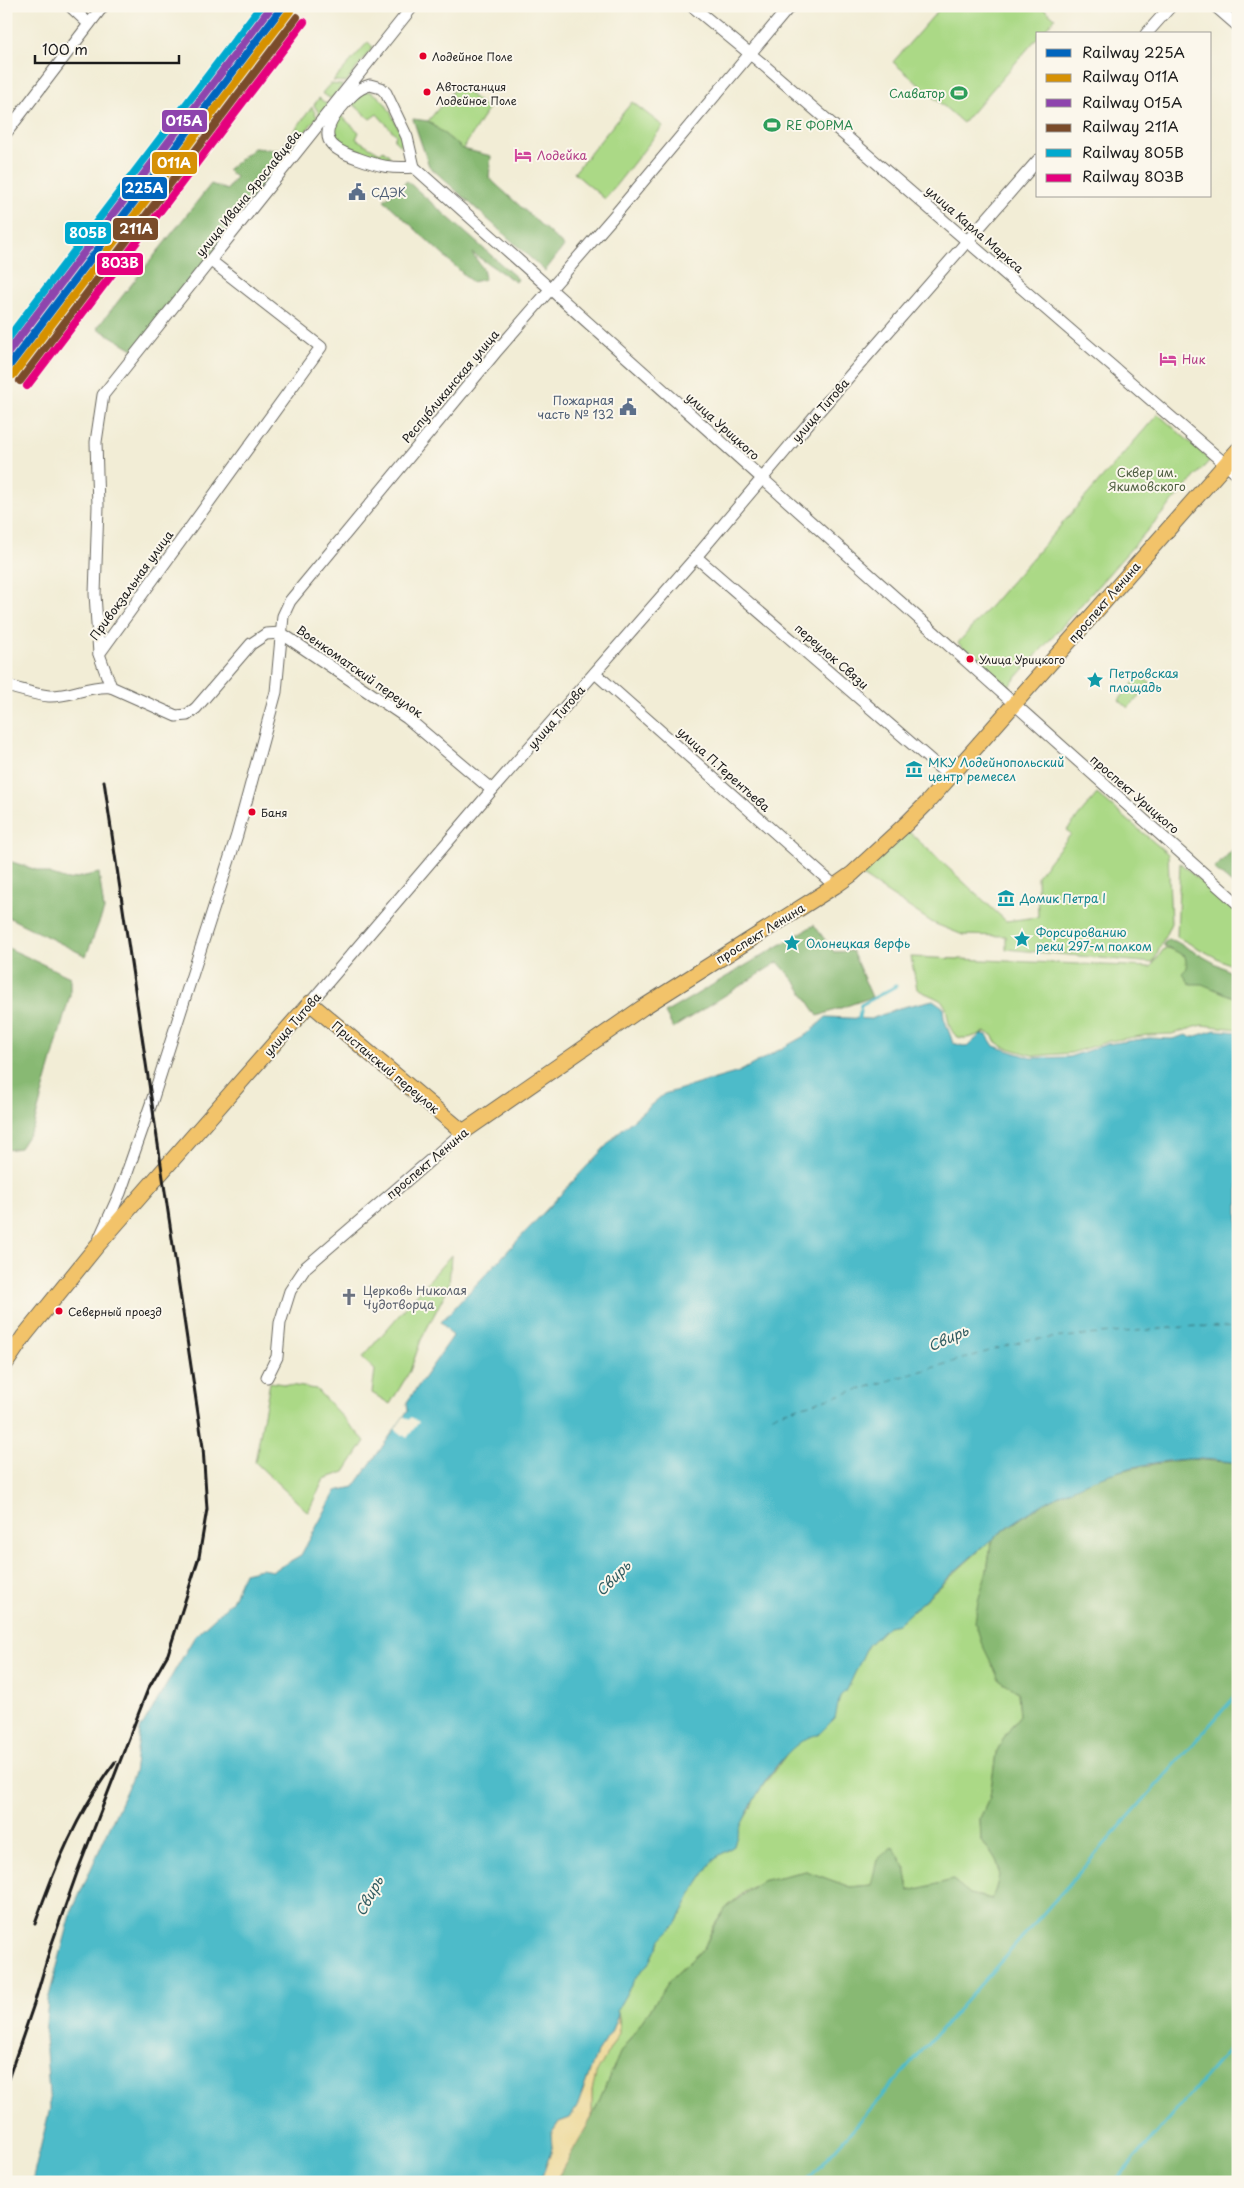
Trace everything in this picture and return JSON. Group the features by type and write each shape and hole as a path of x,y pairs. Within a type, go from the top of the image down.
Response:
{"main road":[{"name":"проспект Ленина","path":"463,1132 642,1008 852,874 906,824 1015,704 1238,450"},
{"name":"Пристанский переулок","path":"310,1003 463,1132"},
{"name":"улица Титова","path":"6,1363 24,1336 96,1247 310,1003"}],"street":[{"path":"70,6 89,24"},
{"path":"6,133 103,6"},
{"name":"улица Ивана Ярославцева","path":"103,395 413,6"},
{"name":"улица Карла Маркса","path":"692,6 1238,475"},
{"name":"Республиканская улица","path":"96,1247 120,1193 148,1113 237,835 276,692 280,633 283,616 290,601 550,289 790,6"},
{"path":"1148,32 1171,6"},
{"path":"1215,6 1238,26"},
{"path":"370,85 373,58"},
{"path":"370,85 381,88 386,93 407,137 414,167 383,167 341,152 332,146 328,130 333,118 353,94 370,85"},
{"path":"304,144 329,140"},
{"name":"улица Титова","path":"310,1003 1036,162"},
{"name":"улица Урицкого","path":"414,167 1015,704"},
{"name":"Привокзальная улица","path":"99,654 321,347 211,261"},
{"name":"Привокзальная улица","path":"99,654 95,594 98,506 96,442 103,395"},
{"name":"переулок Связи","path":"696,557 949,776"},
{"path":"6,686 49,696 66,694 97,686 111,687 176,716 187,715 196,708 251,644 266,634 280,633"},
{"name":"Военкоматский переулок","path":"280,633 407,718 492,790"},
{"path":"99,654 111,687"},
{"name":"улица П.Терентьева","path":"595,673 835,886"},
{"name":"проспект Урицкого","path":"1015,704 1238,904"},
{"name":"проспект Ленина","path":"268,1377 277,1357 280,1323 290,1291 306,1267 463,1132"}],"green space":[{"name":"Славатор","path":"942,6 1041,6 1055,18 1043,32 1036,32 1036,39 963,123 893,62"},
{"path":"368,42 373,47 346,82 333,81"},
{"path":"330,84 343,85 331,99 322,93"},
{"path":"458,85 488,109 463,149 428,121"},
{"path":"365,91 379,97 389,110 404,139 400,146 394,140 396,135 377,114 370,119 352,103 360,93"},
{"path":"319,98 328,105 320,115 314,105"},
{"path":"632,102 663,126 605,199 574,173"},
{"path":"312,107 317,117 290,151 283,146"},
{"path":"340,115 359,132 356,139 380,153 383,150 390,156 387,160 341,144 335,138 333,127"},
{"path":"413,119 428,121 463,149 491,156 489,178 564,246 545,271 429,166"},
{"path":"254,148 280,150 293,158 138,352 97,328 211,184 227,190 236,177 227,170"},
{"path":"407,181 518,279 516,282 472,253 483,269 485,279 472,282 384,200"},
{"name":"Сквер им. Якимовского","path":"1158,414 1210,460 1008,687 958,643"},
{"path":"1140,675 1151,684 1128,708 1119,700"},
{"path":"1097,794 1168,854 1171,923 1153,963 1006,949 1006,936 963,935 933,923 862,876 908,831 1006,921 1038,917 1037,876 1071,834 1067,830"},
{"path":"1238,844 1238,889 1214,869"},
{"path":"6,860 67,880 99,873 104,910 86,956 6,916"},
{"path":"1180,863 1238,914 1238,969 1177,937"},
{"path":"814,925 834,952 852,951 872,997 818,1016 797,984 778,962 673,1028 665,1013"},
{"path":"1167,939 1175,941 1229,971 1238,974 1238,999 1202,984 1190,984 1182,973 1187,968 1185,956 1163,945"},
{"path":"6,947 70,977 70,995 33,1128 20,1148 6,1150"},
{"path":"1168,948 1178,950 1238,984 1238,1029 1202,1025 1172,1034 1148,1035 1109,1041 1071,1053 1035,1056 1004,1047 996,1042 992,1035 985,1032 966,1038 961,1038 953,1033 944,1004 917,989 911,957 1151,967 1163,950"},
{"path":"451,1255 449,1286 421,1340 410,1371 390,1404 372,1393 375,1370 362,1358"},
{"path":"270,1382 316,1389 365,1441 345,1472 324,1479 308,1512 255,1462"},
{"path":"1189,1459 1238,1463 1238,2182 555,2182 592,2117 620,2053 671,1979 704,1948 726,1908 761,1881 806,1871 850,1887 871,1885 877,1860 893,1846 905,1867 909,1891 953,1880 970,1894 992,1899 998,1881 999,1867 993,1855 981,1841 980,1818 990,1797 996,1753 1006,1734 1020,1716 1018,1692 999,1679 982,1644 975,1622 992,1539 1045,1503 1087,1481 1124,1470"},
{"path":"992,1539 987,1570 999,1679 1018,1692 1020,1716 1006,1734 996,1753 990,1797 980,1818 981,1841 993,1855 999,1868 998,1881 992,1899 970,1894 953,1880 909,1891 905,1867 877,1860 872,1885 850,1887 806,1871 761,1881 726,1908 713,1927 704,1948 671,1979 620,2053 592,2117 593,2085 596,2074 617,2035 619,2019 617,2010 634,1980 651,1960 661,1939 677,1923 696,1886 715,1858 734,1846 738,1829 751,1808 756,1795 792,1747 834,1718 840,1696 847,1689 868,1645 888,1626 898,1624"}],"sand":[{"path":"618,2014 619,2033 596,2074 592,2090 592,2117 555,2182 540,2182 552,2149 551,2134 559,2122 570,2118 577,2107 597,2052 611,2032"}],"water":[{"name":"Свирь","path":"933,1000 943,1007 944,1018 953,1043 967,1047 981,1034 987,1035 994,1046 1032,1058 1069,1057 1107,1044 1149,1038 1172,1039 1186,1035 1193,1037 1215,1030 1238,1032 1238,1463 1194,1459 1161,1462 1109,1474 1059,1495 1013,1523 991,1540 898,1624 888,1626 868,1645 847,1690 840,1696 835,1718 818,1735 805,1739 792,1749 779,1763 766,1780 745,1816 734,1846 715,1858 696,1886 677,1923 661,1939 651,1960 634,1980 617,2010 618,2014 611,2032 597,2052 577,2107 570,2118 559,2122 551,2134 552,2149 540,2182 32,2182 50,2108 45,2036 48,2000 72,1911 134,1773 140,1730 195,1636 232,1601 244,1573 261,1569 273,1571 301,1555 336,1491 354,1487 408,1411 407,1402 453,1336 441,1322 621,1130 664,1094 739,1072 808,1034 826,1017 871,1019 899,1008"}],"pier":[{"path":"404,1416 409,1420 411,1417 419,1422 407,1438 395,1429"}],"waterway":[{"path":"859,1018 861,1005 896,986"},
{"path":"806,2182 1238,1693"},
{"path":"1115,2182 1238,2039"}],"ferry route":[{"path":"772,1415 1027,1340 1197,1326 1238,1328"}],"railway":[{"path":"6,383 293,6"},
{"path":"6,2085 78,1870 148,1689 168,1654 199,1557 207,1509 203,1447 104,781"},
{"path":"35,1924 59,1860 79,1819 115,1762"}],"rail line":[{"name":"805В","path":"6,341 261,6"},
{"name":"015А","path":"6,355 272,6"},
{"name":"225А","path":"6,370 283,6"},
{"name":"011А","path":"13,375 290,11"},
{"name":"211А","path":"20,381 297,17"},
{"name":"803В","path":"27,386 304,22"}],"place":[{"name":"Лодейное Поле","path":"423,56"},
{"name":"Автостанция Лодейное Поле","path":"427,92"},
{"name":"Славатор","path":"959,93"},
{"name":"RE ФОРМА","path":"772,125"},
{"name":"Лодейка","path":"523,155"},
{"name":"СДЭК","path":"357,192"},
{"name":"Ник","path":"1168,359"},
{"name":"Пожарная часть № 132","path":"628,407"},
{"name":"Улица Урицкого","path":"970,659"},
{"name":"Петровская площадь","path":"1095,680"},
{"name":"МКУ Лодейнопольский центр ремесел","path":"914,769"},
{"name":"Баня","path":"252,812"},
{"name":"Домик Петра I","path":"1006,898"},
{"name":"Форсированию реки 297-м полком","path":"1022,939"},
{"name":"Олонецкая верфь","path":"792,943"},
{"name":"Церковь Николая Чудотворца","path":"349,1297"},
{"name":"Северный проезд","path":"59,1311"}]}
